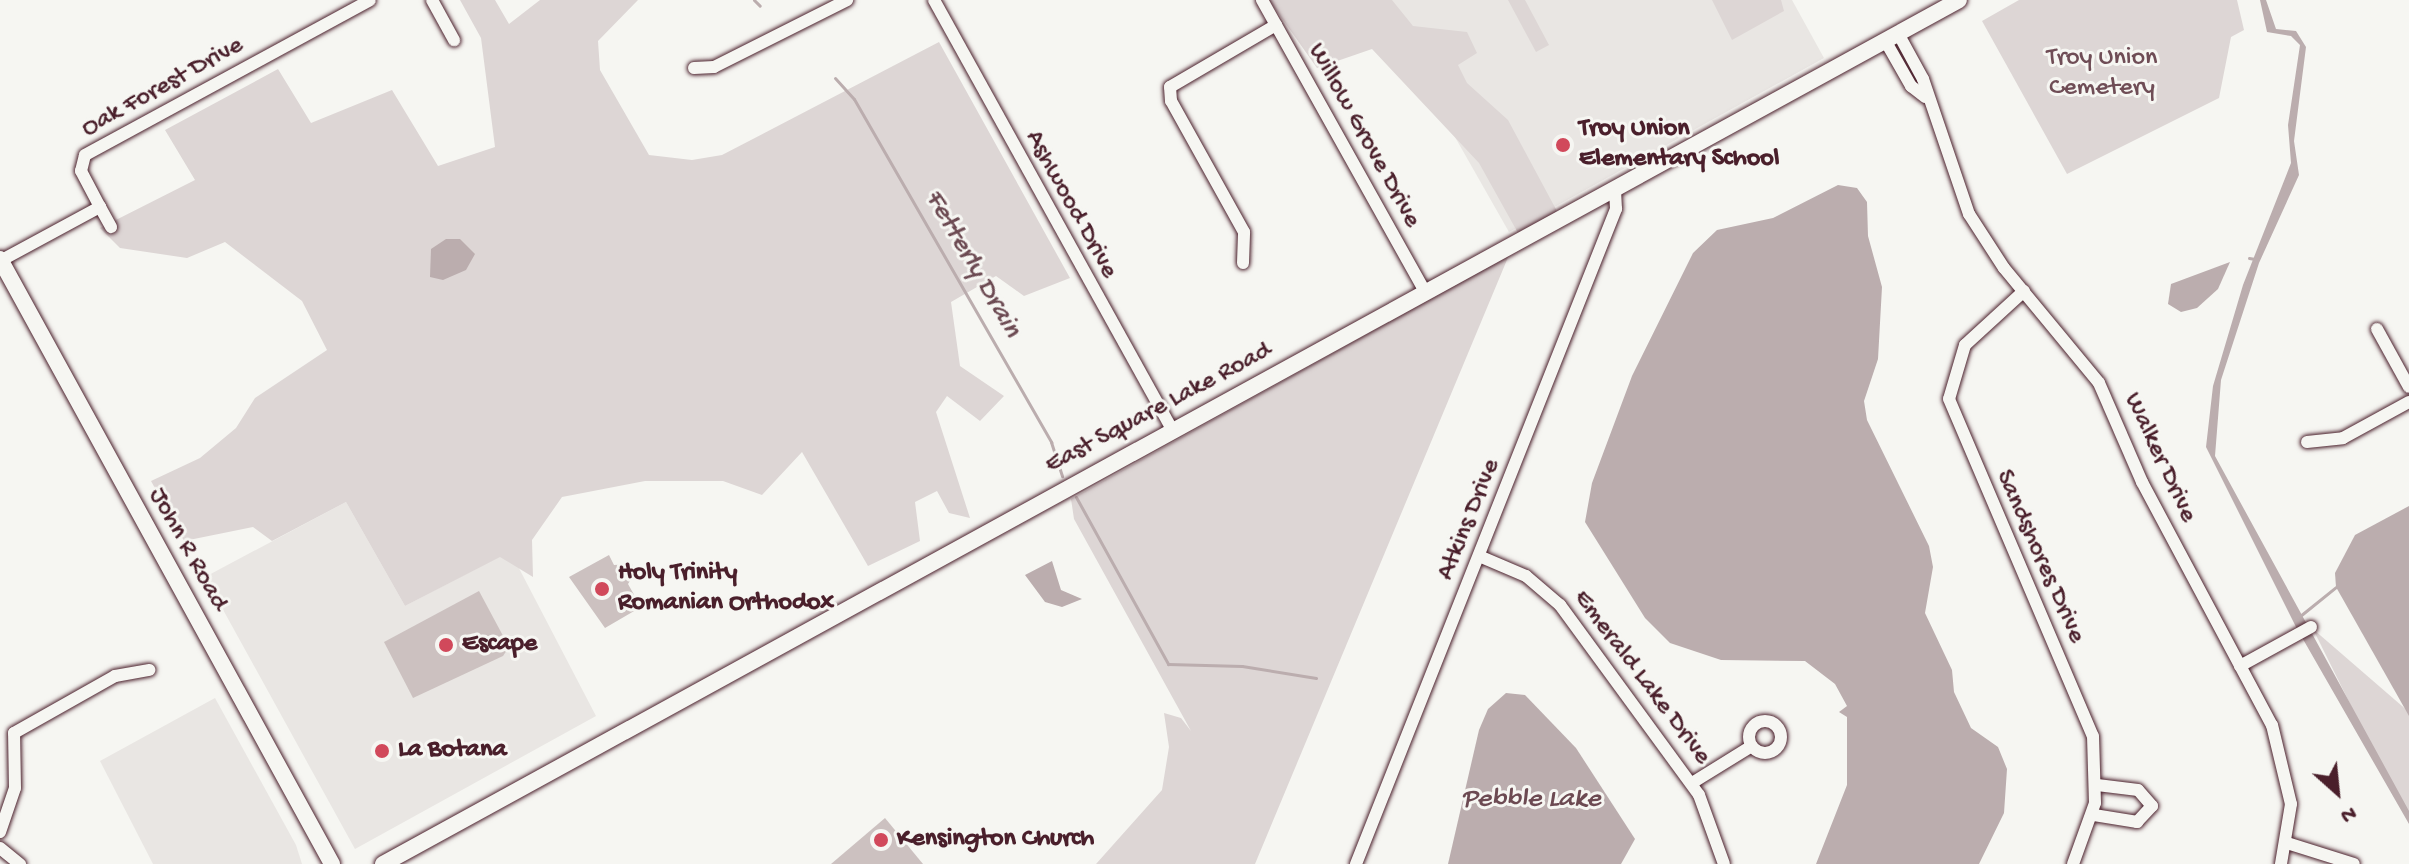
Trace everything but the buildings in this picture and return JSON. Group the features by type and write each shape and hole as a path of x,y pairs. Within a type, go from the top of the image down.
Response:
{"main road":[{"name":"East Square Lake Road","path":"383,864 1959,0"},
{"name":"John R Road","path":"0,260 332,864"}],"street":[{"name":"Oak Forest Drive","path":"111,227 81,171 85,155 370,0"},
{"path":"432,0 454,40"},
{"path":"694,68 714,67 847,0"},
{"name":"Ashwood Drive","path":"934,0 1172,430"},
{"name":"Willow Grove Drive","path":"1262,0 1426,293"},
{"path":"1243,263 1244,232 1171,101 1170,87 1276,25"},
{"name":"Walker Drive","path":"1893,38 1911,86 1925,97 1969,214 2024,291 2099,383 2142,482 2240,666 2284,759 2291,804 2287,843 2281,864"},
{"name":"Atkins Drive","path":"1356,864 1616,209 1615,190"},
{"path":"0,260 100,207"},
{"name":"Sandshores Drive","path":"2024,291 1965,345 1949,399 2087,715 2097,785 2094,815 2073,864"},
{"path":"2377,329 2409,387"},
{"path":"2307,442 2343,438 2409,402"},
{"name":"Emerald Lake Drive","path":"1479,556 1548,592 1692,783 1712,822 1724,864"},
{"path":"2240,666 2311,627"},
{"path":"0,832 15,788 14,733 115,676 149,670"},
{"path":"1692,783 1752,746"},
{"path":"2094,815 2137,822 2152,806 2138,790 2097,785"},
{"path":"2287,843 2354,864"},
{"path":"0,848 20,864"}],"shaded area":[{"name":"Troy Union Elementary School","path":"1377,0 1792,0 1824,58 1509,232"},
{"path":"346,502 405,606 510,551 596,716 355,849 205,577"},
{"path":"215,698 296,845 302,864 153,864 100,761"}],"green space":[{"path":"460,0 495,0 509,24 540,0 638,0 598,41 600,70 649,155 692,160 722,155 939,42 1070,278 1024,296 996,276 951,302 960,366 1004,396 980,421 947,396 936,412 970,518 949,513 937,491 915,502 920,541 868,566 802,452 762,495 723,481 645,481 562,497 532,540 533,577 500,557 405,606 346,502 272,541 253,527 184,541 151,481 200,458 236,428 255,398 327,350 302,301 225,242 187,258 120,248 100,228 195,180 165,130 278,69 311,123 392,90 438,166 495,147 481,38"},
{"path":"1269,0 1392,0 1413,26 1467,32 1477,53 1458,65 1467,83 1508,120 1558,213 1518,233 1479,163 1372,49 1317,68"},
{"path":"1508,0 1525,0 1549,45 1536,52"},
{"path":"1712,0 1781,0 1784,11 1732,40"},
{"name":"Troy Union Cemetery","path":"2019,0 2237,0 2244,30 2231,37 2219,98 2067,174 1982,21"},
{"path":"1509,255 1255,864 1096,864 1162,790 1169,747 1164,713 1181,718 1191,731 1074,519 1071,499"},
{"path":"2313,629 2409,712 2409,823"}],"water":[{"path":"2260,0 2266,0 2276,29 2296,31 2306,47 2294,141 2299,175 2259,263 2221,380 2215,456 2409,811 2409,824 2296,627 2206,447 2213,386 2243,285 2291,163 2288,125 2300,45 2291,36 2267,32"},
{"path":"1838,185 1857,188 1867,202 1868,236 1882,287 1878,359 1864,401 1867,420 1929,546 1933,567 1925,613 1952,670 1954,692 1971,728 1998,747 2007,769 2004,813 1979,864 1816,864 1847,785 1847,717 1839,712 1847,706 1835,684 1805,661 1721,660 1670,643 1645,618 1585,522 1592,483 1632,376 1693,253 1717,230 1773,218"},
{"path":"446,239 460,239 475,254 466,270 443,280 430,277 431,249"},
{"path":"2230,262 2218,289 2197,308 2181,312 2168,304 2171,284"},
{"path":"2409,506 2409,716 2336,587 2335,573 2355,535"},
{"path":"1052,561 1061,590 1082,599 1062,607 1045,602 1025,575"},
{"name":"Pebble Lake","path":"1506,693 1525,695 1576,748 1635,839 1621,864 1448,864 1479,730 1488,709"}],"waterway":[{"name":"Fetterly Drain","path":"754,0 760,6"},
{"name":"Fetterly Drain","path":"835,78 854,99 1051,442 1062,476"},
{"path":"2249,258 2255,259"},
{"name":"Fetterly Drain","path":"1076,497 1168,664 1242,666 1316,678"},
{"path":"2300,616 2336,587"}],"place":[{"name":"Troy Union Elementary School","path":"1563,145"},
{"name":"Holy Trinity Romanian Orthodox","path":"602,589"},
{"name":"Escape","path":"446,645"},
{"name":"La Botana","path":"382,751"},
{"name":"Kensington Church","path":"881,840"}]}
